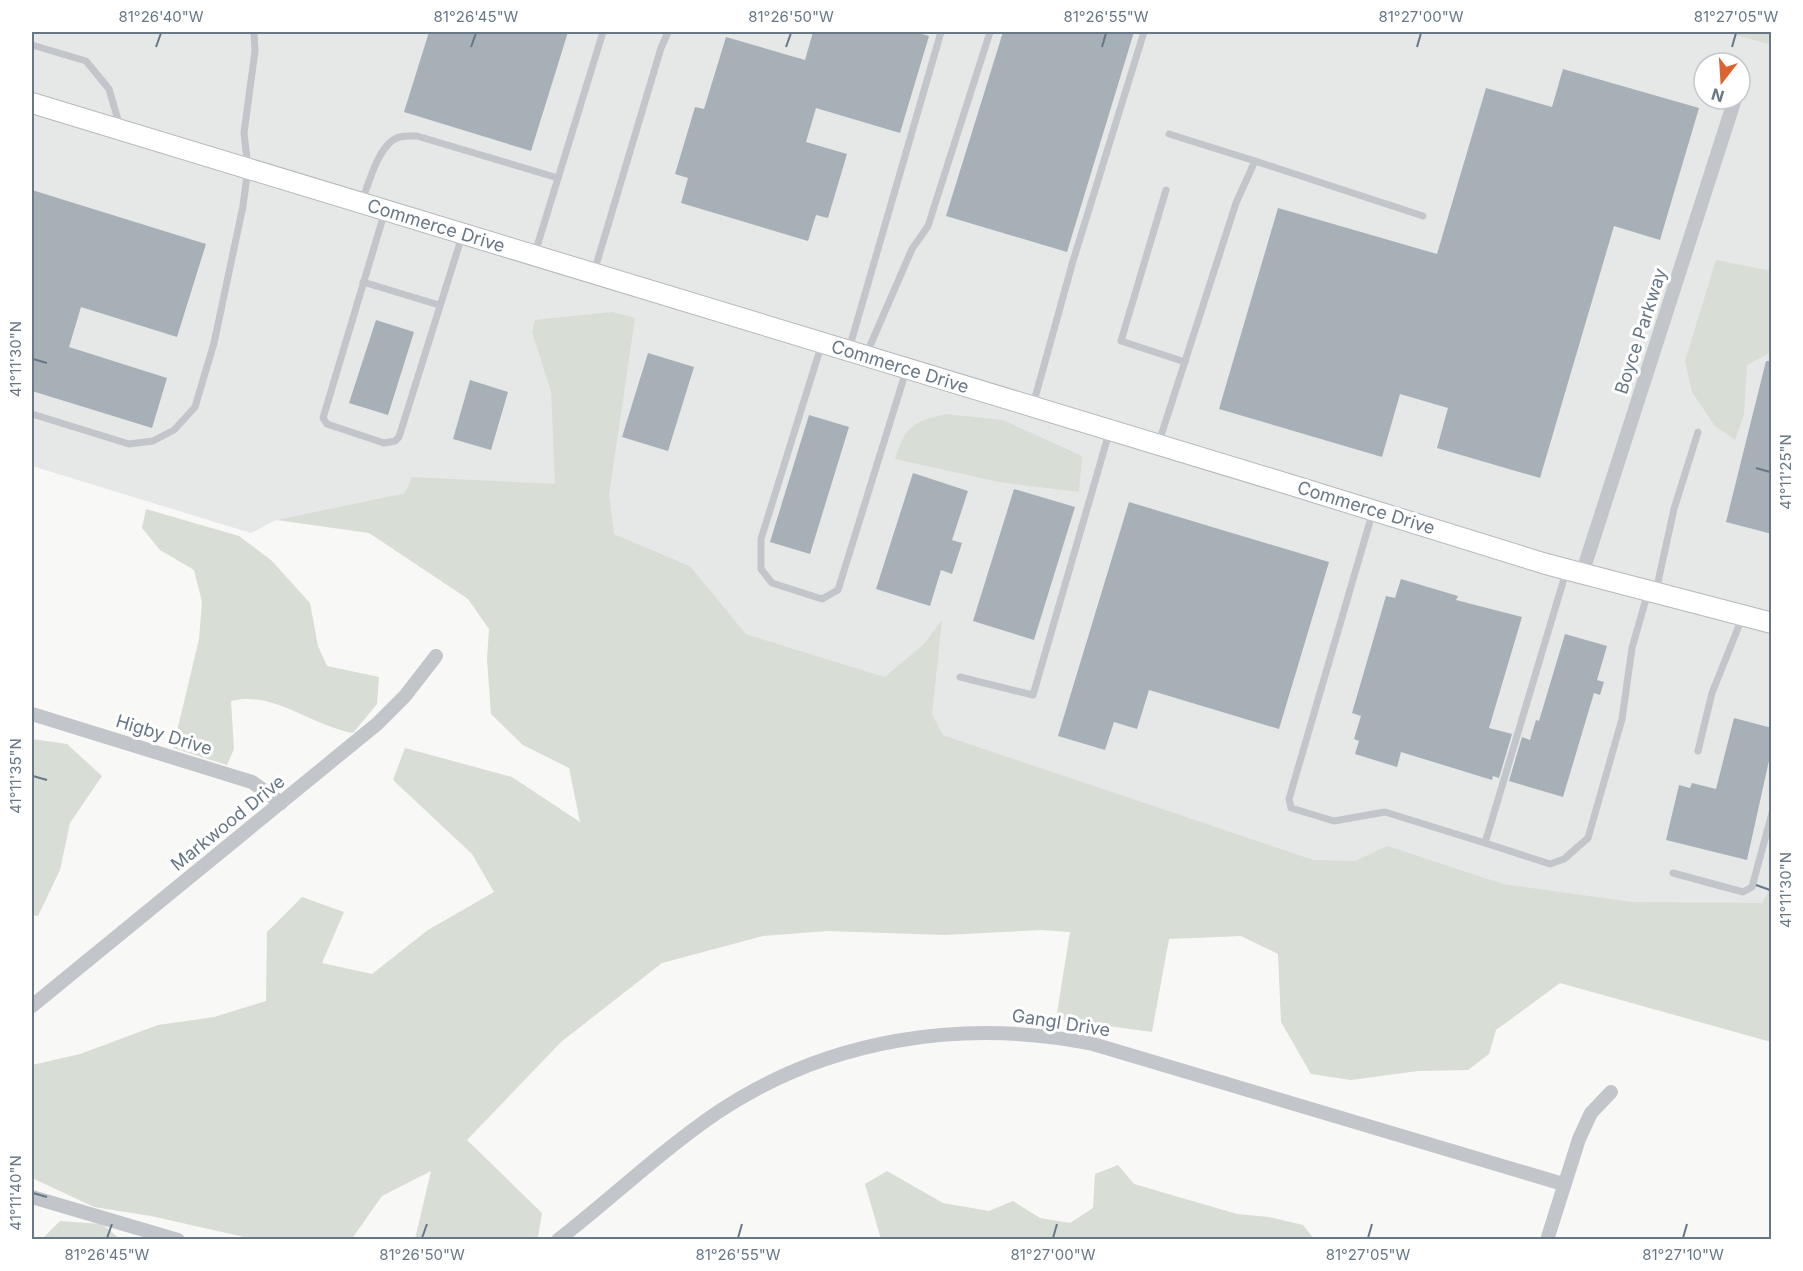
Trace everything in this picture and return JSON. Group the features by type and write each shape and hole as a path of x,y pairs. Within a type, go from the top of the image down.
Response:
{"street":[{"name":"Commerce Drive","path":"32,103 1574,572 1772,623"},
{"name":"Boyce Parkway","path":"1574,572 1731,111"},
{"name":"Markwood Drive","path":"32,1006 377,724 405,696 436,656"},
{"name":"Higby Drive","path":"32,714 252,782 281,803"},
{"name":"Gangl Drive","path":"558,1239 688,1134 768,1082 844,1053 926,1036 965,1032 1033,1034 1093,1044 1563,1184"},
{"path":"1547,1239 1579,1138 1592,1113 1611,1092"},
{"path":"32,1197 177,1239"}],"lane":[{"path":"32,414 129,444 153,441 174,430 195,407 214,343 243,206 248,168 244,133 255,51 254,32"},
{"path":"534,256 603,32"},
{"path":"594,274 657,59 668,32"},
{"path":"857,354 941,32"},
{"path":"857,354 912,249 928,226 990,32"},
{"path":"1032,407 1073,261 1144,32"},
{"path":"32,45 86,61 109,89 121,130"},
{"path":"1169,134 1423,216"},
{"path":"361,203 386,148 393,140 402,136 417,136 558,178"},
{"path":"1158,444 1236,203 1254,161"},
{"path":"1166,190 1121,341 1185,362"},
{"path":"385,210 323,417 327,424 384,443 395,441 399,437 463,234"},
{"path":"363,282 439,305"},
{"path":"822,344 761,539 761,569 772,583 822,599 838,590 907,369"},
{"path":"960,677 1033,695 1110,430"},
{"path":"1374,511 1289,799 1291,808 1334,821 1386,812 1550,864 1564,859 1588,838 1622,719 1632,648 1652,592 1698,432"},
{"path":"1485,843 1574,572"},
{"path":"1698,751 1712,693 1743,616"},
{"path":"1673,873 1743,892 1752,887 1772,813"}],"shaded area":[{"path":"32,32 1724,32 1771,45 1771,993 1314,860 943,735 932,714 885,677 746,634 690,566 614,534 405,493 276,520 251,533 32,466"},
{"path":"1724,32 1771,32 1771,45"},
{"path":"1716,260 1771,271 1771,352 1747,365 1744,414 1735,440 1715,426 1692,392 1685,361"},
{"path":"612,312 635,318 609,495 614,534 690,566 746,634 885,677 924,644 942,620 932,714 943,735 1314,860 1355,861 1387,846 1503,884 1632,902 1762,903 1771,886 1771,1042 1560,983 1496,1030 1489,1054 1468,1070 1418,1071 1351,1080 1311,1074 1281,1022 1278,954 1241,936 1169,939 1152,1032 1056,1019 1070,932 1041,930 945,935 827,931 763,936 662,963 561,1042 467,1140 542,1213 538,1237 534,1239 415,1239 431,1171 382,1196 351,1240 253,1239 151,1216 94,1207 32,1178 32,1065 80,1054 158,1025 214,1017 266,1001 267,932 302,897 344,912 322,963 372,974 428,930 494,892 472,854 393,780 405,748 512,777 580,822 569,768 523,745 491,714 487,659 489,629 468,599 369,533 276,520 405,493 412,477 555,484 551,391 532,332 535,320"},
{"path":"945,414 1003,420 1082,456 1079,492 999,482 895,459 903,439 912,427"},
{"path":"146,509 239,536 271,560 310,603 318,646 327,666 379,677 377,704 353,733 323,724 277,704 247,699 231,701 234,749 227,765 173,748 199,639 202,602 194,570 160,550 142,528"},
{"path":"32,739 67,744 102,776 70,823 60,870 38,916 32,915"},
{"path":"1118,1165 1134,1184 1237,1214 1269,1217 1303,1225 1314,1239 881,1239 865,1184 887,1171 943,1203 989,1211 1013,1201 1040,1218 1070,1223 1093,1208 1095,1174"},
{"path":"60,1221 102,1224 120,1239 41,1240"}],"building":[{"path":"429,32 568,32 531,151 404,112"},
{"path":"813,32 914,32 929,36 900,133 816,108 806,142 847,154 828,218 816,215 808,241 681,203 688,178 675,174 695,107 704,109 726,37 805,60"},
{"path":"1003,32 1134,32 1067,252 946,216"},
{"path":"1563,69 1692,106 1692,111 1698,111 1660,240 1614,226 1540,478 1437,448 1448,408 1400,394 1382,457 1219,409 1278,208 1437,254 1486,88 1552,107"},
{"path":"32,190 206,244 177,337 81,307 69,347 167,378 152,428 32,391"},
{"path":"376,320 414,332 388,415 349,403"},
{"path":"648,353 694,367 668,451 622,437"},
{"path":"1766,361 1772,361 1772,534 1726,522"},
{"path":"470,380 508,392 491,450 453,439"},
{"path":"809,415 849,427 810,554 770,542"},
{"path":"913,473 968,491 952,540 962,543 952,574 941,570 930,606 876,589"},
{"path":"1014,489 1075,507 1034,640 973,621"},
{"path":"1129,502 1329,562 1279,729 1149,690 1137,729 1114,722 1105,750 1058,736"},
{"path":"1401,579 1458,596 1456,600 1522,617 1489,728 1512,734 1499,778 1493,776 1492,780 1401,752 1397,767 1355,754 1359,741 1354,739 1361,716 1352,713 1386,596 1395,598"},
{"path":"1565,634 1607,646 1597,680 1604,682 1600,695 1594,693 1563,797 1509,781 1522,737 1530,740 1536,720 1539,721"},
{"path":"1734,718 1772,728 1772,747 1747,860 1666,840 1679,785 1690,788 1692,783 1716,789"}]}
